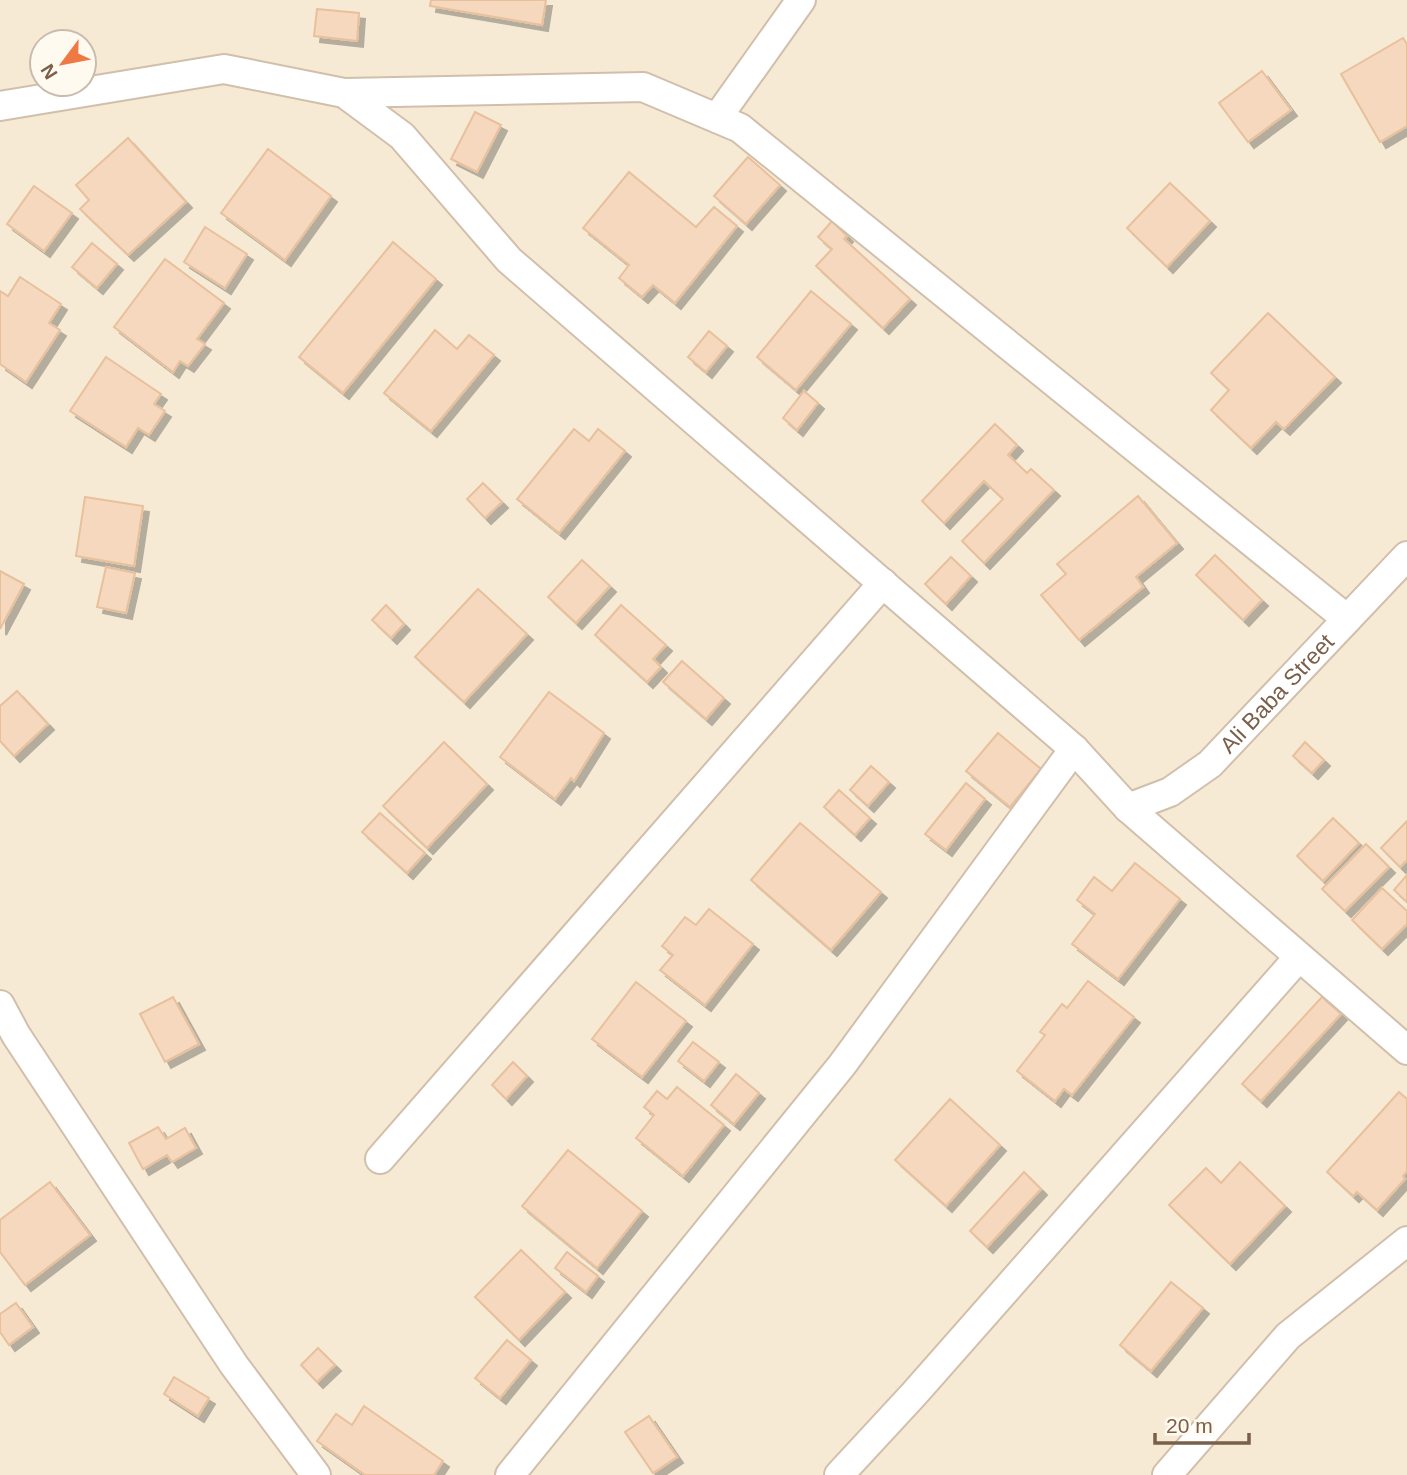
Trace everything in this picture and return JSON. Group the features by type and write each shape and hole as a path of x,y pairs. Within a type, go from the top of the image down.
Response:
{"street":[{"path":"718,118 802,0"},
{"path":"0,106 224,69 344,93 643,87 740,128 1347,619"},
{"path":"344,93 402,136 509,260 1074,748 1128,808 1407,1050"},
{"name":"Ali Baba Street","path":"1128,808 1170,792 1210,764 1407,556"},
{"path":"380,1159 883,583"},
{"path":"510,1475 842,1065 1074,748"},
{"path":"839,1475 914,1394 1299,957"},
{"path":"0,1005 16,1035 234,1365 316,1475"},
{"path":"1167,1475 1289,1336 1407,1241"}],"shaded area":[{"path":"0,0 1407,0 1407,1475 0,1475"}],"building":[{"path":"431,0 546,0 542,25 430,6"},
{"path":"317,9 359,13 357,41 314,36"},
{"path":"1403,38 1407,44 1407,126 1380,142 1341,74"},
{"path":"1262,71 1291,110 1248,142 1219,103"},
{"path":"475,112 501,125 477,172 451,159"},
{"path":"128,138 186,202 128,255 80,209 89,200 76,185"},
{"path":"268,149 331,196 285,260 221,213"},
{"path":"748,157 780,185 746,224 714,196"},
{"path":"629,172 696,227 714,207 737,226 675,303 653,285 642,297 619,278 629,265 583,228"},
{"path":"1170,183 1210,221 1167,267 1127,228"},
{"path":"34,186 72,213 44,251 7,224"},
{"path":"832,221 847,236 844,239 910,299 883,328 816,266 832,249 818,237"},
{"path":"205,227 247,254 225,288 184,262"},
{"path":"393,242 436,279 343,393 299,357"},
{"path":"92,243 117,264 97,288 72,267"},
{"path":"165,259 224,303 197,339 205,344 188,366 180,361 173,372 114,327"},
{"path":"20,277 61,304 49,323 60,330 26,382 0,364 0,291 8,296"},
{"path":"811,291 851,324 796,390 757,357"},
{"path":"1268,313 1335,377 1284,429 1276,422 1251,448 1211,410 1229,390 1211,373"},
{"path":"435,330 457,349 469,335 494,355 431,431 384,393"},
{"path":"709,331 727,346 706,372 688,357"},
{"path":"106,357 161,394 154,404 165,411 149,435 138,428 126,447 70,411"},
{"path":"804,391 818,403 797,430 783,418"},
{"path":"995,424 1017,445 1008,455 1027,473 1031,469 1054,490 984,563 962,541 1003,499 984,481 944,523 922,501"},
{"path":"574,429 589,441 598,429 625,451 559,533 517,499"},
{"path":"483,483 502,502 485,518 467,499"},
{"path":"1138,496 1177,543 1136,577 1143,587 1079,640 1041,595 1066,574 1057,564"},
{"path":"85,497 143,506 134,566 76,556"},
{"path":"1215,555 1262,600 1243,620 1196,575"},
{"path":"951,557 971,576 946,604 925,584"},
{"path":"582,560 610,586 576,623 548,597"},
{"path":"106,567 135,573 126,613 97,607"},
{"path":"0,571 24,584 0,629"},
{"path":"478,589 527,634 464,702 415,657"},
{"path":"386,605 404,624 391,638 372,620"},
{"path":"621,605 666,645 653,659 661,667 647,682 595,635"},
{"path":"682,661 724,698 706,719 663,682"},
{"path":"17,691 48,724 14,756 0,741 0,706"},
{"path":"549,692 604,733 574,781 571,778 555,799 500,757"},
{"path":"998,733 1041,769 1010,807 966,771"},
{"path":"444,742 487,784 427,848 383,806"},
{"path":"1305,742 1324,760 1312,773 1293,756"},
{"path":"871,766 889,782 868,806 850,790"},
{"path":"966,783 985,799 946,850 925,834"},
{"path":"839,790 870,818 855,835 824,807"},
{"path":"380,813 425,853 407,873 362,832"},
{"path":"1333,818 1359,843 1323,881 1297,856"},
{"path":"1407,821 1407,860 1400,867 1381,848"},
{"path":"800,823 881,892 831,950 751,880"},
{"path":"1366,844 1389,867 1345,911 1322,889"},
{"path":"1135,863 1180,899 1118,979 1072,944 1095,914 1077,900 1094,877 1112,891"},
{"path":"1407,875 1407,902 1394,890"},
{"path":"1382,888 1407,911 1407,924 1382,949 1352,920"},
{"path":"709,909 753,944 705,1005 660,970 673,955 662,946 685,917 696,925"},
{"path":"1088,981 1134,1017 1072,1095 1064,1089 1055,1101 1017,1071 1045,1035 1040,1032 1062,1004 1067,1008"},
{"path":"636,982 686,1021 642,1077 592,1039"},
{"path":"173,997 199,1044 165,1062 140,1014"},
{"path":"1322,997 1341,1014 1261,1101 1242,1084"},
{"path":"693,1042 719,1062 704,1081 678,1061"},
{"path":"513,1062 527,1076 506,1099 492,1085"},
{"path":"736,1074 759,1093 734,1124 711,1105"},
{"path":"677,1087 724,1125 683,1176 636,1138 654,1115 644,1107 657,1091 667,1099"},
{"path":"1399,1092 1407,1099 1407,1171 1403,1176 1405,1179 1377,1210 1357,1192 1353,1196 1327,1172"},
{"path":"950,1099 1000,1145 946,1206 895,1160"},
{"path":"158,1127 166,1139 185,1128 196,1148 172,1162 167,1155 143,1169 129,1143"},
{"path":"568,1150 642,1211 597,1268 522,1206"},
{"path":"1240,1162 1285,1206 1230,1264 1169,1205 1206,1168 1221,1183"},
{"path":"1024,1172 1041,1189 987,1247 970,1231"},
{"path":"50,1182 90,1235 25,1285 0,1252 0,1220"},
{"path":"521,1250 565,1292 519,1340 475,1297"},
{"path":"567,1252 598,1276 586,1292 555,1268"},
{"path":"1171,1282 1203,1308 1151,1371 1120,1345"},
{"path":"16,1303 33,1327 9,1345 0,1332 0,1314"},
{"path":"507,1340 531,1360 500,1398 475,1378"},
{"path":"318,1348 335,1365 317,1382 301,1365"},
{"path":"174,1377 209,1398 198,1416 164,1394"},
{"path":"364,1406 443,1461 434,1475 365,1475 317,1441 336,1414 352,1425"},
{"path":"649,1416 677,1457 653,1473 625,1432"}]}
